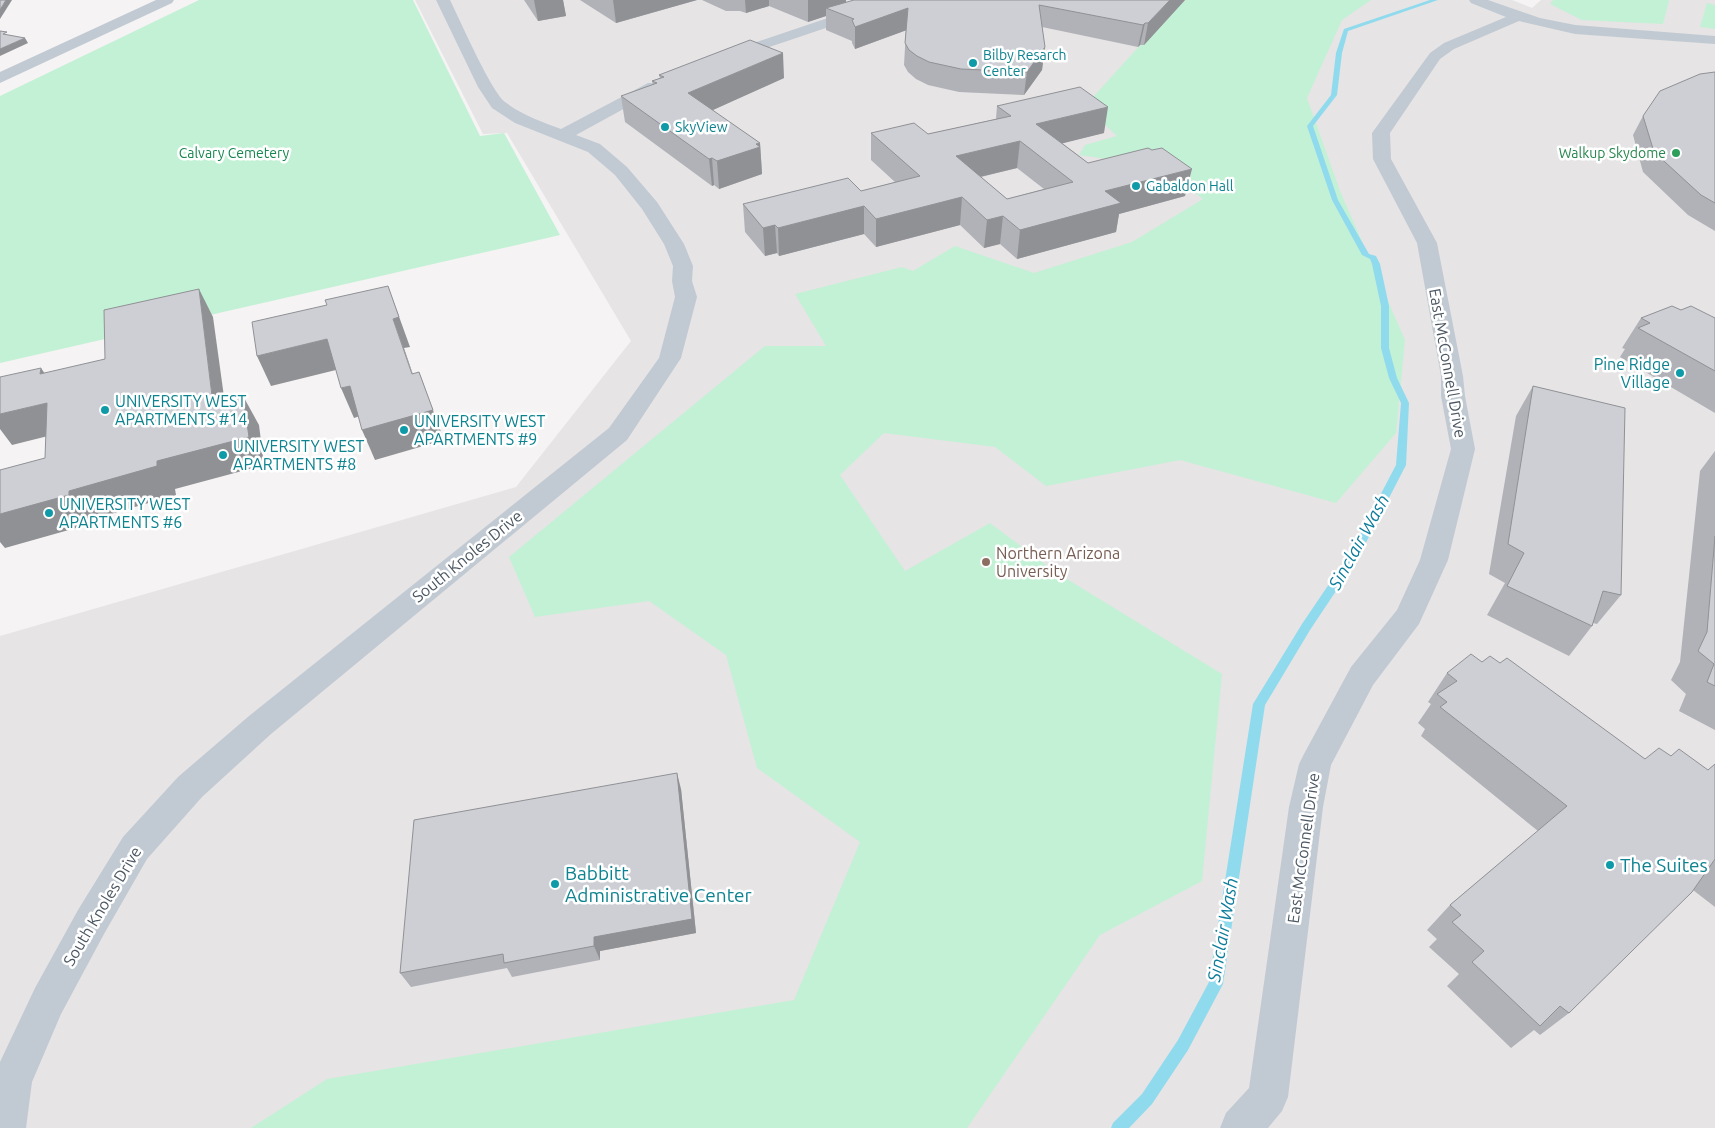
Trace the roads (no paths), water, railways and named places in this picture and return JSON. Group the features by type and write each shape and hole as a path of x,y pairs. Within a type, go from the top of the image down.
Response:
{"street":[{"path":"0,78 167,0"},
{"name":"South Knoles Drive","path":"5,1128 12,1082 48,1001 91,922 135,848 190,787 260,725 618,434 670,358 686,297 682,281 683,266 674,244 650,206 621,171 594,148 520,119 498,105 486,87 443,0"},
{"path":"707,63 895,0"},
{"path":"1476,0 1517,17 1555,26 1604,32 1715,40"},
{"name":"East McConnell Drive","path":"1241,1128 1268,1097 1306,807 1315,764 1362,676 1409,616 1434,560 1463,449 1453,396 1452,376 1427,243 1382,159 1381,133 1435,56 1450,46 1517,17"},
{"path":"563,135 670,77"}],"waterway":[{"name":"Sinclair Wash","path":"1118,1128 1147,1099 1183,1045 1216,984 1259,704 1306,627 1354,555 1401,465 1405,403 1393,378 1385,348 1385,306 1376,264 1373,258 1366,255 1335,200 1310,126 1334,95 1339,53 1346,30 1435,0"}],"place":[{"name":"Bilby Resarch Center","path":"973,63"},
{"name":"SkyView","path":"665,127"},
{"name":"Walkup Skydome","path":"1676,153"},
{"name":"Gabaldon Hall","path":"1136,186"},
{"name":"Pine Ridge Village","path":"1680,373"},
{"name":"UNIVERSITY WEST APARTMENTS #14","path":"105,410"},
{"name":"UNIVERSITY WEST APARTMENTS #9","path":"404,430"},
{"name":"UNIVERSITY WEST APARTMENTS #8","path":"223,455"},
{"name":"UNIVERSITY WEST APARTMENTS #6","path":"49,513"},
{"name":"Northern Arizona University","path":"986,562"},
{"name":"The Suites","path":"1610,865"},
{"name":"Babbitt Administrative Center","path":"555,884"}],"park label":[{"name":"Calvary Cemetery","path":"234,153"}]}
